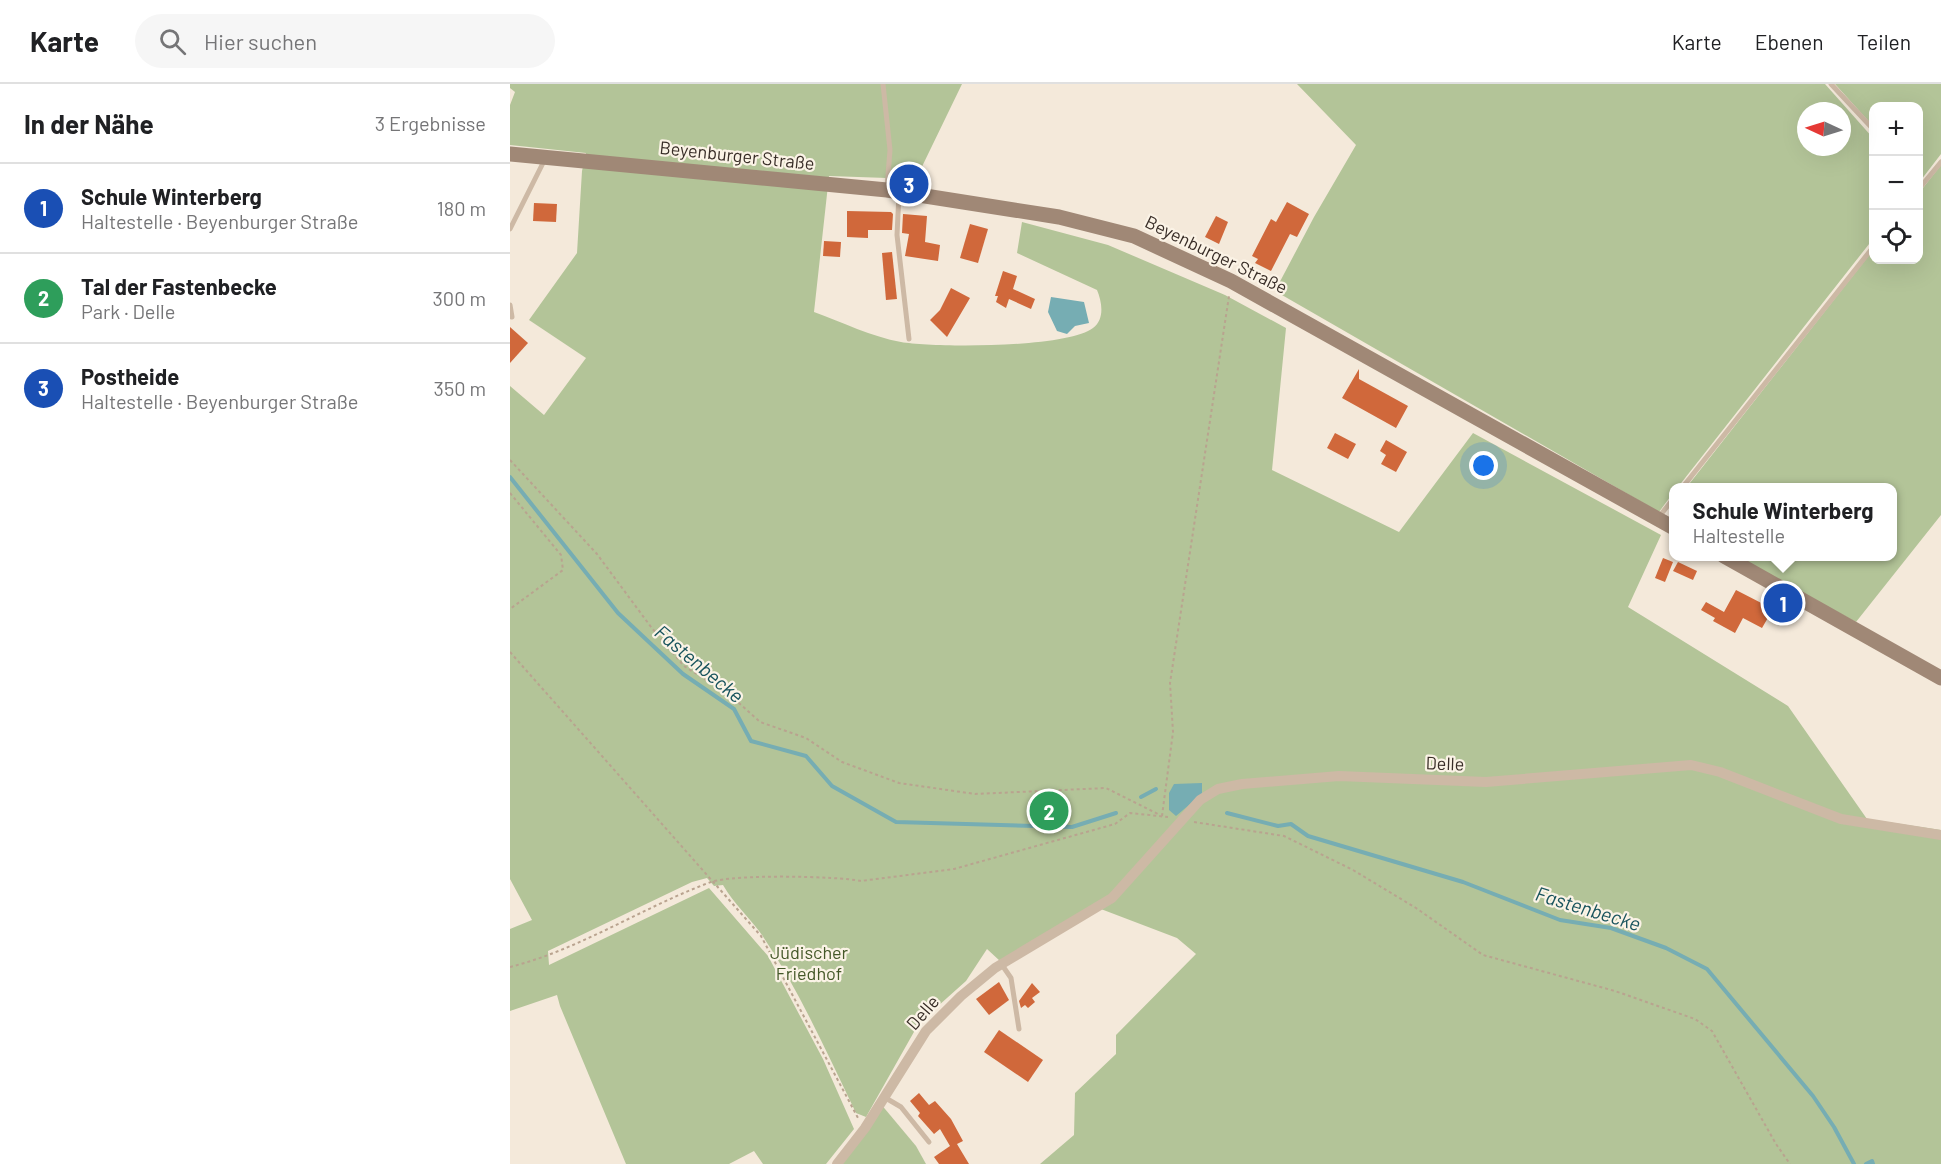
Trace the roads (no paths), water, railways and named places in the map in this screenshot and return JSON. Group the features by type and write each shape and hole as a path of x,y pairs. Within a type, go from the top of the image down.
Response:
{"main road":[{"name":"Beyenburger Straße","path":"510,154 893,191 1059,217 1111,228 1158,246 1231,281 1669,525"},
{"path":"1733,561 1941,678"}],"street":[{"name":"Delle","path":"837,1164 865,1128 926,1031 960,996 1002,964 1112,898 1180,820 1200,800 1218,789 1242,784 1339,776 1486,782 1691,765 1720,772 1841,819 1941,835"}],"lane":[{"path":"883,84 909,339"},
{"path":"1831,84 1869,125"},
{"path":"510,229 546,158"},
{"path":"1923,183 1941,162"},
{"path":"1686,483 1869,252"},
{"path":"510,305 512,317"},
{"path":"1657,519 1669,504"},
{"path":"1002,964 1011,978 1019,1029"},
{"path":"884,1097 901,1107 929,1142"}],"water":[{"path":"1051,297 1084,302 1089,323 1075,326 1067,334 1057,331 1048,312"},
{"path":"1202,783 1202,794 1176,816 1169,810 1169,793 1174,784"}],"waterway":[{"name":"Fastenbecke","path":"510,477 618,613 683,674 734,709 751,741 806,756 832,786 896,822 1072,827 1116,813"},
{"name":"Fastenbecke","path":"1141,797 1156,789"},
{"name":"Fastenbecke","path":"1227,813 1278,826 1291,824 1308,836 1463,882 1560,920 1611,928 1666,948 1707,969 1813,1096 1834,1127 1854,1164"},
{"name":"Fastenbecke","path":"1866,1164 1872,1161 1873,1164"}],"place":[{"name":"Postheide","path":"909,184"},
{"name":"Schule Winterberg","path":"1783,603"},
{"name":"Tal der Fastenbecke","path":"1049,811"}],"park label":[{"name":"Jüdischer Friedhof","path":"809,963"}]}
